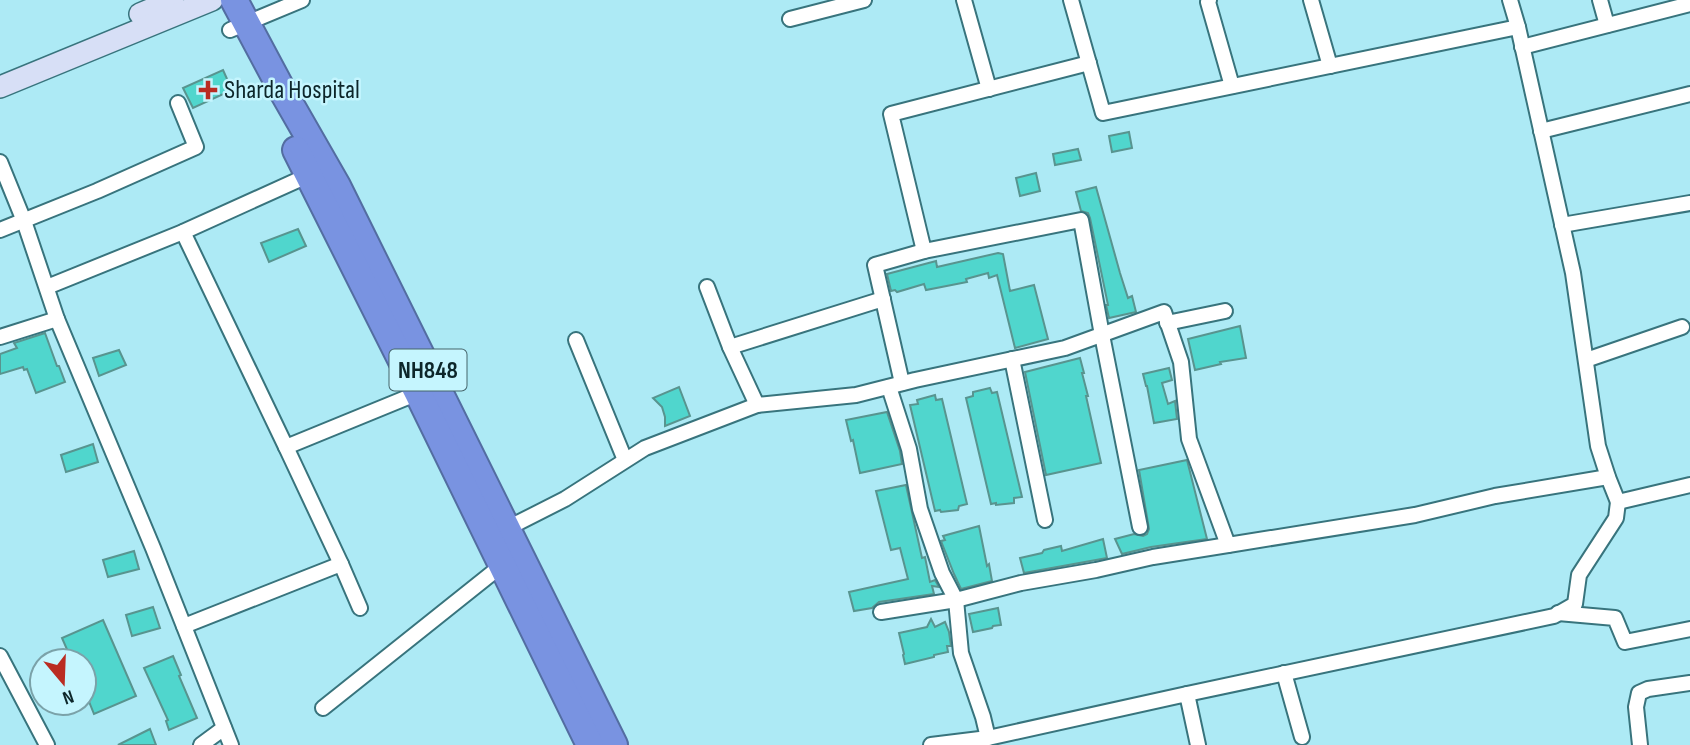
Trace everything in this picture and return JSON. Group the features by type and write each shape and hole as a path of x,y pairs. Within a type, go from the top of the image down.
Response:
{"highway":[{"name":"NH848","path":"212,0 236,17 285,112 309,174 418,393 498,534"},
{"name":"NH848","path":"285,112 337,186 591,732 614,745"}],"main road":[{"path":"0,74 173,0"},
{"path":"0,87 212,0"}],"street":[{"path":"236,17 302,0"},
{"path":"790,19 820,6 864,0"},
{"path":"964,0 989,89"},
{"path":"1071,0 1103,113 1518,27"},
{"path":"1209,0 1232,86"},
{"path":"1311,0 1330,66"},
{"path":"931,745 988,738 1554,616 1574,604 1579,575 1615,518 1618,502 1598,446 1573,273 1510,0"},
{"path":"1600,0 1607,25"},
{"path":"1522,47 1690,4"},
{"path":"924,251 891,114 1089,63"},
{"path":"1541,131 1690,94"},
{"path":"0,230 196,147 178,103"},
{"path":"0,162 24,221 57,319 153,548 231,745"},
{"path":"47,287 183,232 309,174"},
{"path":"1562,225 1690,203"},
{"path":"988,738 961,653 956,600 942,573 920,509 875,265 924,251 1081,220 1140,527"},
{"path":"183,232 360,608"},
{"path":"707,288 757,405"},
{"path":"730,347 883,299"},
{"path":"1167,323 1225,311"},
{"path":"498,534 565,499 645,448 757,405 856,395 1065,348 1164,312 1181,362 1189,439 1228,545"},
{"path":"0,337 57,319"},
{"path":"1586,360 1682,327"},
{"path":"576,340 625,460"},
{"path":"1012,359 1045,520"},
{"path":"286,447 418,393"},
{"path":"881,612 956,600 1021,583 1153,557 1415,514 1495,496 1608,477"},
{"path":"1618,502 1690,485"},
{"path":"323,708 510,559"},
{"path":"184,626 341,564"},
{"path":"1558,613 1615,618 1625,642 1690,629"},
{"path":"0,656 47,745"},
{"path":"1284,673 1302,737"},
{"path":"1640,745 1636,707 1639,693 1690,683"},
{"path":"1188,694 1199,745"},
{"path":"201,745 224,728"}],"building":[{"path":"223,70 232,90 193,108 183,88"},
{"path":"1129,132 1132,148 1112,152 1109,136"},
{"path":"1078,149 1081,160 1055,165 1053,154"},
{"path":"1036,173 1040,191 1020,196 1016,178"},
{"path":"1096,187 1128,298 1132,296 1136,312 1109,318 1090,218 1088,213 1081,211 1076,192"},
{"path":"298,229 306,246 269,262 261,243"},
{"path":"1003,254 1010,291 1034,285 1048,339 1015,348 997,275 989,278 988,273 966,279 967,282 926,290 924,284 897,292 891,291 887,274 936,261 937,267"},
{"path":"1240,326 1246,358 1195,370 1188,339"},
{"path":"45,333 65,382 36,393 27,369 24,370 23,367 0,374 0,354 17,348 14,343"},
{"path":"119,350 126,365 99,376 93,358"},
{"path":"1080,358 1101,463 1046,475 1025,372"},
{"path":"1169,368 1172,380 1162,383 1168,404 1175,401 1177,419 1154,423 1143,374"},
{"path":"679,387 690,416 665,426 662,407 653,398"},
{"path":"990,388 992,393 997,392 1022,497 1014,498 1014,503 991,504 966,398 973,396 973,392"},
{"path":"935,395 936,400 942,399 967,504 959,506 958,510 935,511 910,405"},
{"path":"887,412 902,464 860,473 846,420"},
{"path":"93,444 98,462 66,472 61,455"},
{"path":"1187,460 1207,539 1122,554 1115,539 1134,534 1143,536 1149,529 1139,470"},
{"path":"906,485 922,558 925,557 930,582 935,580 939,587 932,586 934,594 879,602 872,608 854,611 849,592 908,579 900,548 891,550 876,491"},
{"path":"979,526 992,581 961,589 941,541 945,540 943,536"},
{"path":"1103,539 1107,558 1024,573 1020,558 1061,546 1062,551"},
{"path":"134,551 139,569 108,577 103,560"},
{"path":"153,607 160,628 132,636 126,615"},
{"path":"998,608 1001,625 973,632 969,614"},
{"path":"931,619 935,627 945,622 951,646 947,646 948,652 905,664 899,633 927,627"},
{"path":"103,620 136,696 98,712 98,647 66,647 62,638"},
{"path":"173,656 197,718 169,730 168,720 144,668"},
{"path":"150,729 156,745 118,745"}],"place":[{"name":"Sharda Hospital","path":"208,90"}]}
